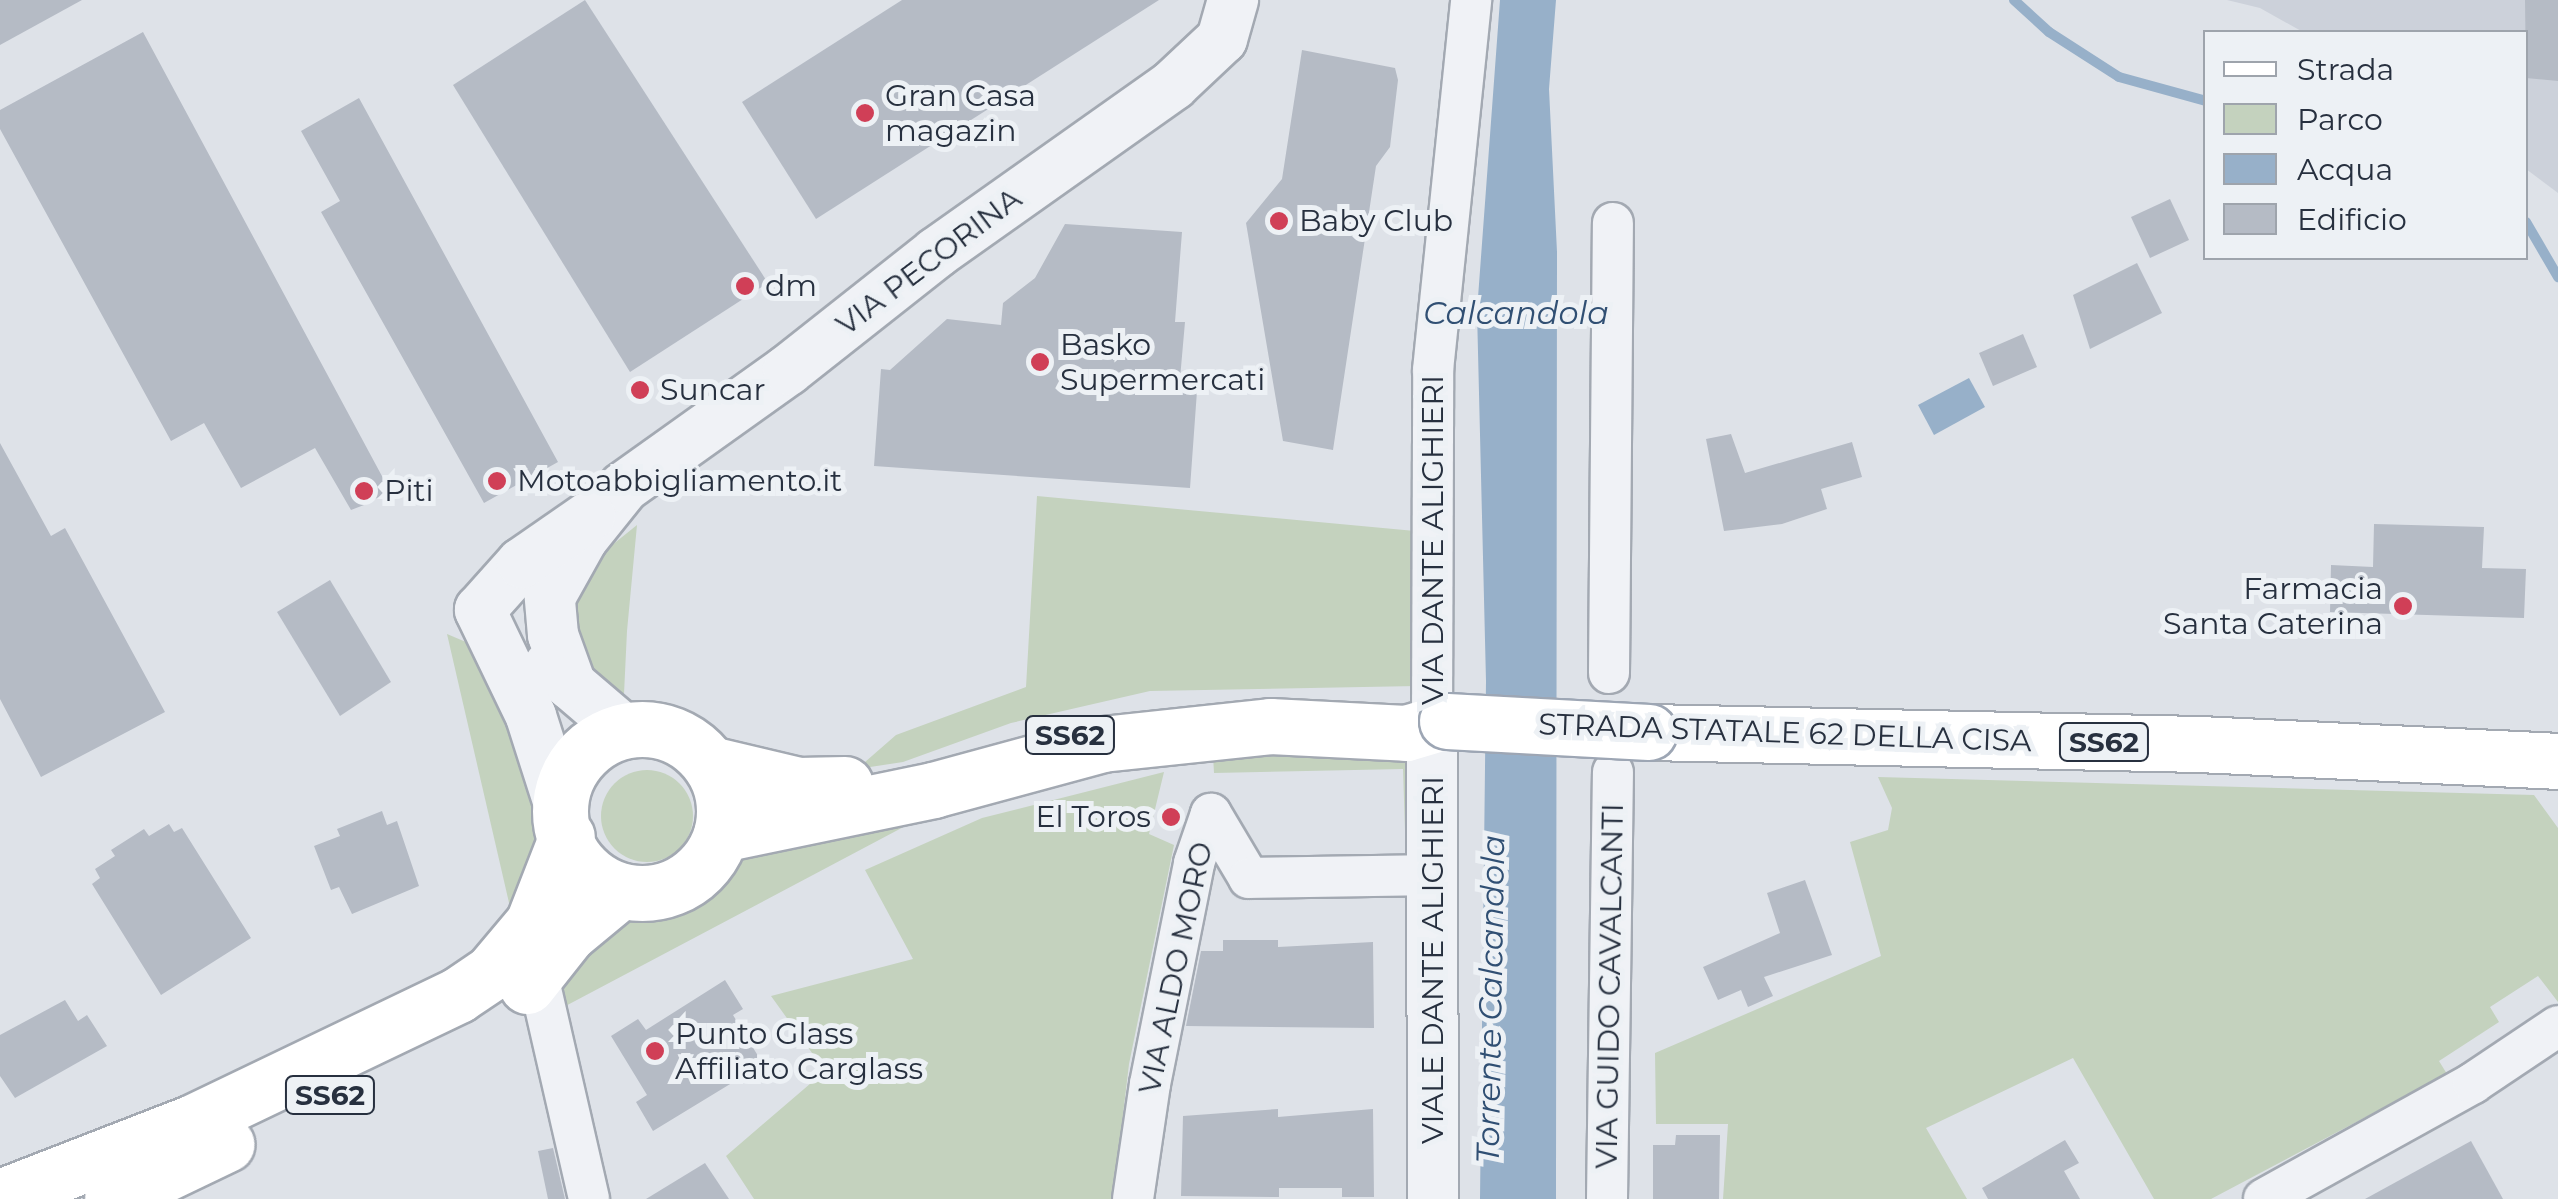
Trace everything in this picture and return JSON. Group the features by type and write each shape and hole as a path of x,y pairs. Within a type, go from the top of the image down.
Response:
{"main road":[{"name":"STRADA STATALE 62 DELLA CISA","path":"624,730 673,734 710,764 798,785 854,784 1180,715 1404,708 1440,722 1650,732 2199,744 2558,761"},
{"name":"STRADA STATALE 62 DELLA CISA","path":"722,834 772,819 933,790 1102,744 1270,726 1406,733 1440,722"},
{"path":"3,1190 191,1123 458,995 492,973 534,923 583,754 624,730"},
{"path":"563,820 579,865 620,892 670,889 693,876 722,834 721,786 710,764"},
{"name":"SS62","path":"114,1199 492,1017 538,976 568,934 620,892"}],"street":[{"name":"VIA PECORINA","path":"572,685 552,635 550,597 604,511 624,487 788,370 936,253 1173,86 1222,39 1233,0"},
{"name":"VIA DANTE ALIGHIERI","path":"1440,722 1433,370 1471,0"},
{"path":"1609,673 1613,224"},
{"name":"VIA PECORINA","path":"604,511 574,522 535,553 480,610 624,730"},
{"path":"480,610 531,716 563,820"},
{"name":"VIALE DANTE ALIGHIERI","path":"1433,1199 1433,875 1440,722"},
{"name":"VIA GUIDO CAVALCANTI","path":"1607,1199 1613,772"},
{"name":"VIA ALDO MORO","path":"1133,1199 1161,1028 1211,814 1248,878 1433,875"},
{"path":"538,976 589,1199"},
{"path":"2264,1199 2473,1083 2558,1026"}],"shaded area":[{"path":"2227,0 2558,0 2558,193 2528,170 2528,30 2299,30 2260,8"}],"green space":[{"path":"1037,496 1415,531 1417,686 1150,691 1011,723 903,762 857,769 896,735 1026,687"},
{"path":"637,525 624,694 594,674 574,637 573,596 596,558"},
{"path":"447,634 473,645 545,808 544,830 510,907"},
{"path":"1420,751 1422,861 1406,862 1403,769 1214,773 1213,755"},
{"path":"647,770 664,774 679,784 689,799 693,816 689,833 679,848 664,858 647,862 630,858 615,848 605,833 601,816 605,799 615,784 630,774"},
{"path":"1164,772 1149,834 1174,845 1129,1064 1113,1199 754,1199 726,1156 825,1071 771,996 913,959 865,870 982,818"},
{"path":"1878,777 2534,795 2558,828 2558,1002 2538,976 2490,1007 2499,1022 2439,1061 2447,1074 2211,1199 2154,1199 2073,1058 1926,1128 1967,1199 1723,1199 1728,1124 1656,1124 1655,1053 1881,956 1850,842 1888,830 1892,808"},
{"path":"945,805 558,1010 564,959 628,914 674,911 697,901 755,847"}],"water":[{"name":"Calcandola","path":"1500,0 1556,0 1549,89 1557,252 1556,1199 1480,1199 1486,681 1477,311"},
{"path":"1969,378 1985,407 1934,435 1918,405"}],"building":[{"path":"0,0 82,0 0,45"},
{"path":"585,0 768,283 630,372 453,85"},
{"name":"Gran Casa magazin","path":"902,0 1159,0 816,219 742,102"},
{"path":"2525,0 2558,0 2558,81 2528,78"},
{"path":"143,32 390,491 364,505 351,510 315,448 241,488 204,423 171,441 0,129 0,110"},
{"path":"1302,50 1395,68 1398,80 1390,147 1376,166 1333,450 1283,441 1246,223 1282,179"},
{"path":"359,98 558,462 484,503 321,212 340,201 301,131"},
{"path":"2170,199 2189,240 2150,258 2131,217"},
{"name":"Basko Supermercati","path":"1065,224 1182,232 1175,322 1185,322 1179,390 1197,391 1190,488 874,466 881,369 890,370 947,319 1001,325 1003,303 1035,278"},
{"path":"2137,263 2162,313 2090,349 2073,295"},
{"path":"2023,334 2037,367 1993,386 1979,353"},
{"path":"1731,434 1745,473 1852,442 1862,477 1821,489 1827,509 1782,524 1724,531 1706,439"},
{"path":"0,443 51,536 65,528 165,712 41,777 0,699"},
{"path":"2374,524 2484,527 2482,568 2526,569 2524,618 2330,612 2331,565 2373,567"},
{"path":"330,580 391,682 340,716 277,612"},
{"path":"382,811 387,825 397,821 419,886 352,914 339,887 331,890 314,846 340,836 337,829"},
{"path":"169,824 174,832 182,828 251,938 161,995 92,884 100,878 95,869 115,856 111,850 144,829 149,836"},
{"path":"1805,880 1832,955 1764,977 1773,996 1748,1007 1741,990 1718,1000 1703,967 1780,933 1767,893"},
{"path":"1223,940 1278,940 1278,947 1373,942 1374,1028 1186,1026 1201,951 1223,951"},
{"path":"725,980 743,1009 733,1015 763,1064 653,1131 636,1102 647,1095 611,1036 638,1019 646,1030"},
{"path":"65,1000 78,1021 87,1015 107,1046 15,1098 0,1076 0,1035"},
{"path":"1278,1109 1278,1117 1373,1109 1374,1197 1342,1197 1342,1188 1279,1188 1279,1197 1181,1196 1183,1116"},
{"path":"1676,1135 1720,1135 1719,1199 1653,1199 1653,1145 1675,1145"},
{"path":"2065,1140 2079,1163 2064,1171 2080,1199 1988,1199 1982,1188"},
{"path":"2471,1141 2503,1199 2365,1199"},
{"path":"553,1148 565,1199 548,1199 538,1151"},
{"path":"705,1163 729,1199 646,1199"}],"waterway":[{"path":"2014,0 2049,32 2119,77 2203,100"},
{"path":"2528,225 2558,277"}],"place":[{"name":"Gran Casa magazin","path":"865,113"},
{"name":"Baby Club","path":"1279,221"},
{"name":"dm","path":"745,286"},
{"name":"Basko Supermercati","path":"1040,362"},
{"name":"Suncar","path":"640,390"},
{"name":"Motoabbigliamento.it","path":"497,481"},
{"name":"Piti","path":"364,491"},
{"name":"Farmacia Santa Caterina","path":"2403,606"},
{"name":"El Toros","path":"1171,817"},
{"name":"Punto Glass Affiliato Carglass","path":"655,1051"}],"water label":[{"name":"Torrente Calcandola","path":"1491,999"}]}
